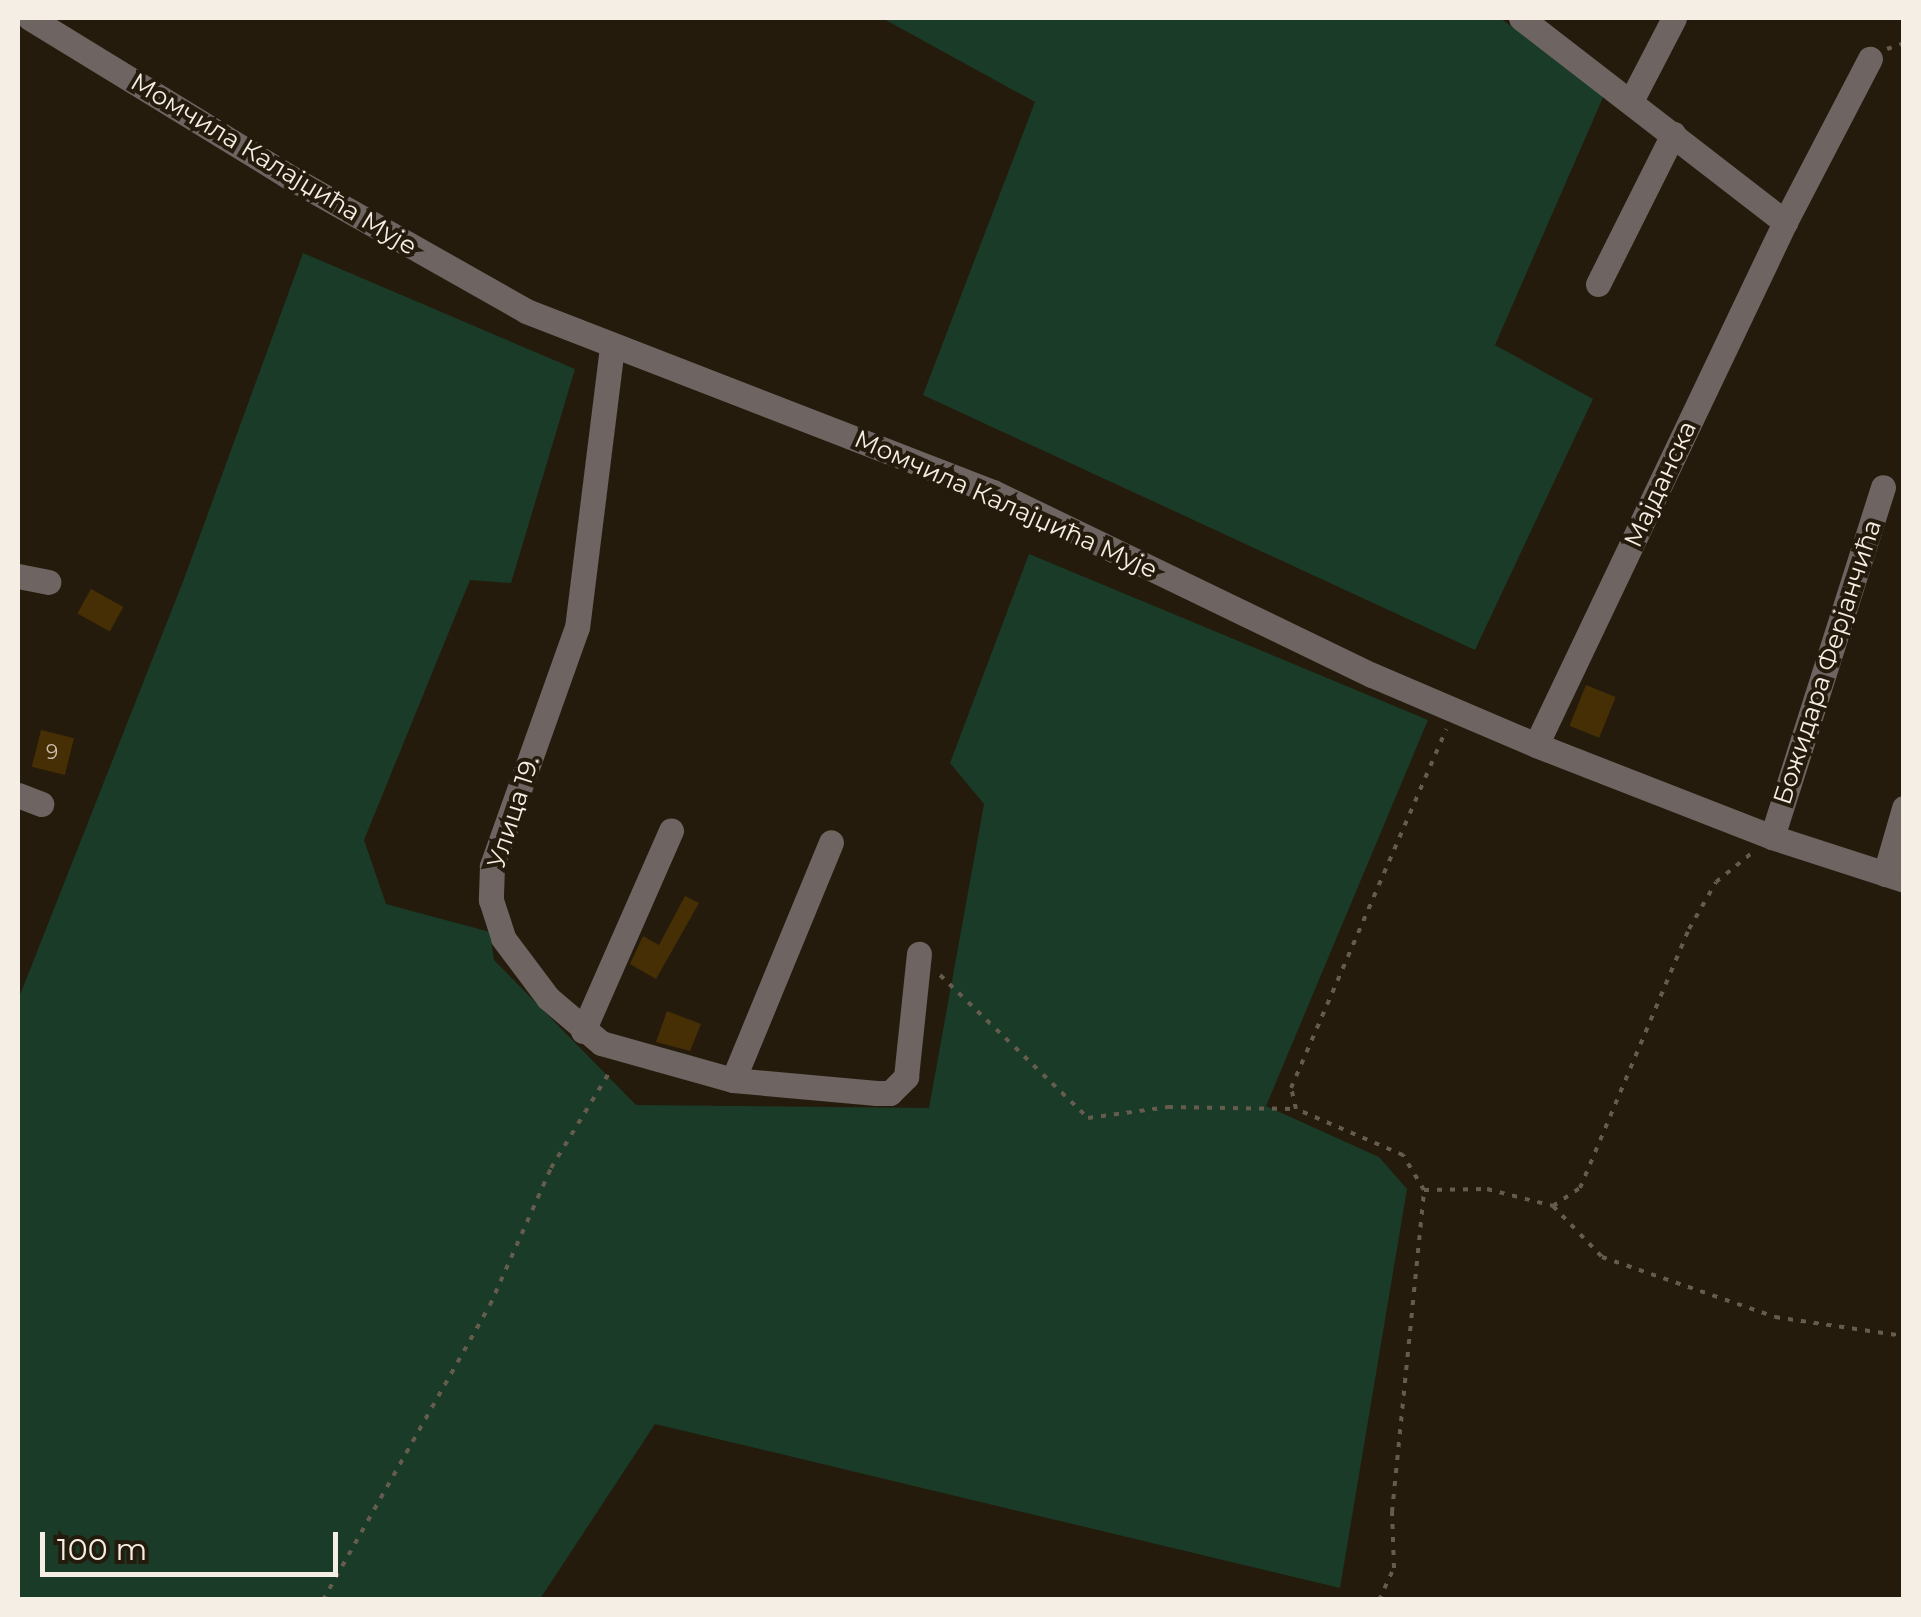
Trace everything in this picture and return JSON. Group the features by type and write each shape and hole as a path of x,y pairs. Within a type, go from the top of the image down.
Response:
{"street":[{"name":"Момчила Калајџића Мује","path":"30,18 286,175 526,311 993,492 1455,711 1536,745 1772,838 1894,877"},
{"path":"1521,18 1784,222"},
{"path":"1630,101 1674,18"},
{"name":"Мајданска","path":"1536,745 1784,222 1870,60"},
{"path":"1598,284 1674,134"},
{"name":"Улица 19.","path":"612,347 578,627 496,846 490,887 494,915 513,955 582,1031 623,1051 733,1080 890,1093 909,1067 918,954"},
{"name":"Божидара Ферјанчића","path":"1772,838 1882,487"},
{"path":"18,576 48,582"},
{"path":"1894,877 1904,808"},
{"path":"582,1031 671,831"},
{"path":"733,1080 831,842"}],"path":[{"path":"1296,1109 1290,1088 1455,711"},
{"path":"1554,1206 1580,1188 1682,945 1716,882 1772,838"},
{"path":"918,954 1088,1118 1168,1107 1296,1109 1404,1155 1424,1190 1392,1512 1394,1568 1379,1600"},
{"path":"323,1600 490,1305 551,1168 623,1051"},
{"path":"1424,1190 1487,1189 1554,1206 1602,1257 1775,1317 1904,1336"}],"green space":[{"path":"882,18 1500,18 1604,95 1495,345 1593,399 1475,650 923,395 1035,102"},
{"path":"303,253 575,369 511,583 470,580 364,840 386,904 490,932 494,960 636,1105 929,1108 984,804 950,763 1029,554 1428,720 1266,1106 1379,1157 1407,1189 1340,1588 655,1424 540,1599 18,1599 18,1000 184,579"}],"building":[{"path":"91,589 123,607 110,631 77,613"},
{"path":"1586,685 1616,697 1599,738 1570,726"},
{"path":"41,730 74,738 65,775 32,767"},
{"path":"685,896 699,903 656,979 630,964 643,936 659,945"},
{"path":"667,1011 701,1024 690,1051 656,1042"}]}
